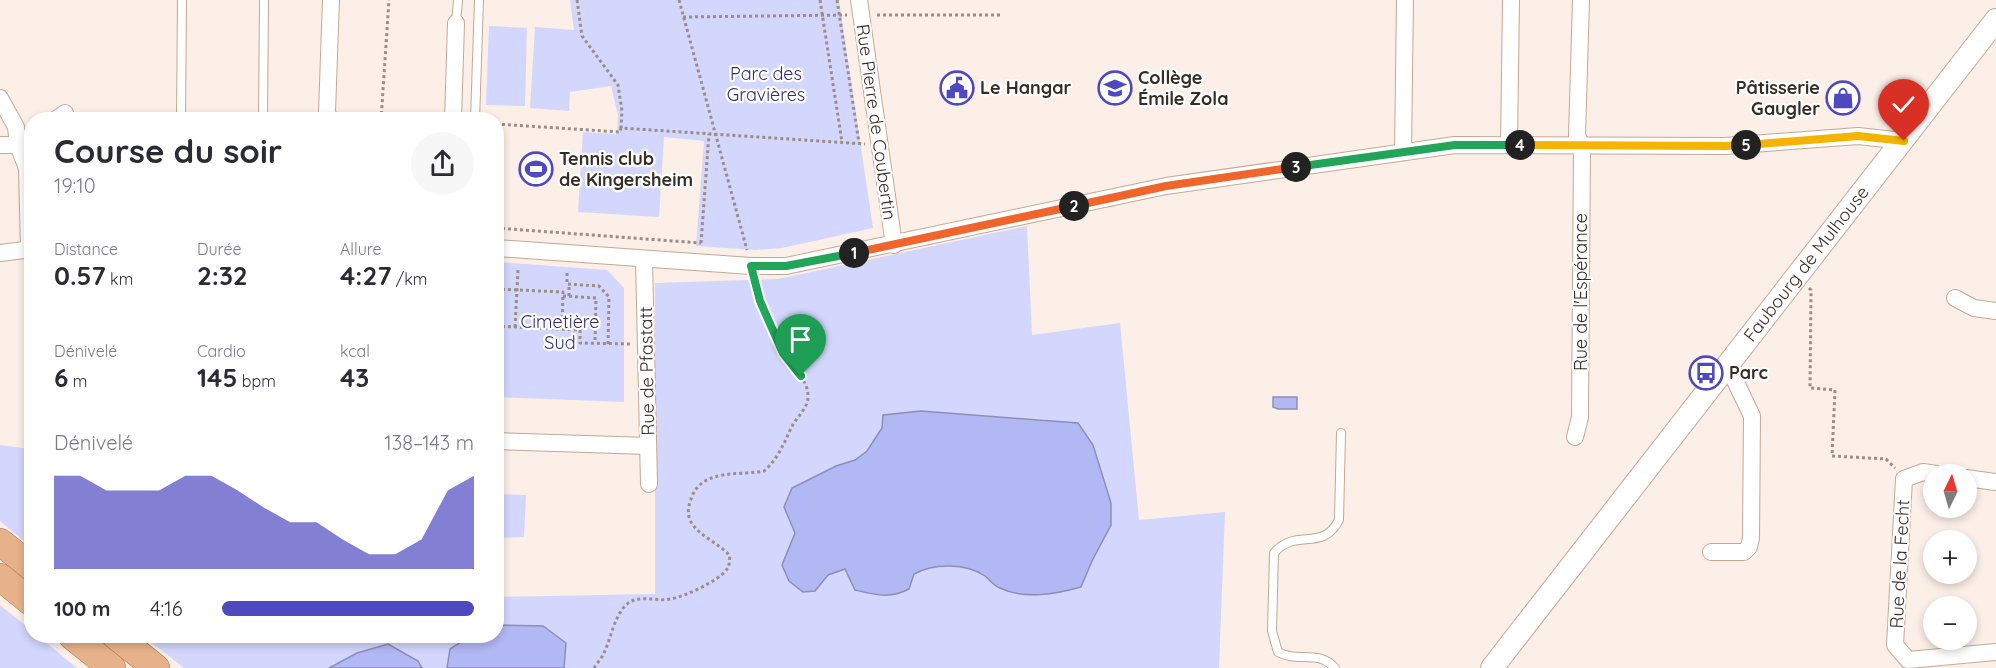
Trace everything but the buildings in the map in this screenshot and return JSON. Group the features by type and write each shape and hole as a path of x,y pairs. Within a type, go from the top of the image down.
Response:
{"highway":[{"path":"0,542 24,561"},
{"path":"0,577 24,596"},
{"path":"81,643 112,668"},
{"path":"125,643 156,668"}],"main road":[{"name":"Faubourg de Mulhouse","path":"1492,668 1996,20"}],"street":[{"path":"327,112 331,0"},
{"path":"1403,152 1405,0"},
{"path":"1509,145 1511,0"},
{"name":"Rue de l'Espérance","path":"1575,437 1580,417 1582,146 1576,136 1581,0"},
{"name":"Rue Pierre de Coubertin","path":"860,7 894,245"},
{"path":"453,112 456,23"},
{"path":"0,98 24,139"},
{"path":"504,249 751,266 786,266 1166,186 1455,145 1725,146 1858,136 1904,141"},
{"path":"0,145 24,140"},
{"path":"0,253 24,250"},
{"name":"Rue de Pfastatt","path":"644,259 642,309 646,345 649,484"},
{"path":"1955,298 1974,308 1996,311"},
{"path":"1711,552 1744,552 1749,547 1751,538 1752,416 1728,366"},
{"path":"504,441 648,446"},
{"name":"Rue de la Fecht","path":"1923,472 1904,479 1895,645 1908,660 1996,652"},
{"path":"1977,479 1996,482"}],"lane":[{"path":"181,112 182,0"},
{"path":"263,112 264,0"},
{"path":"456,23 458,0"},
{"path":"475,112 479,0"},
{"path":"1335,668 1324,658 1285,656 1278,652 1272,631 1274,553 1281,544 1289,541 1325,537 1334,530 1339,520 1341,433"}],"path":[{"path":"382,112 389,0"},
{"path":"504,125 620,132 622,111 618,85 582,36 577,0"},
{"path":"594,668 603,655 625,604 645,598 669,599 706,585 722,575 729,567 730,556 722,546 700,532 691,522 688,510 691,496 698,486 718,475 764,471 776,457 796,418 806,405 808,396 801,376 783,353 760,301 679,0"},
{"path":"820,0 842,142"},
{"path":"837,0 859,143"},
{"path":"683,17 840,15 860,7 1002,15"},
{"path":"621,128 881,145"},
{"path":"700,262 709,134"},
{"path":"504,229 701,243"},
{"path":"515,327 518,270"},
{"path":"567,273 569,296"},
{"path":"1798,276 1811,290 1810,388 1835,390 1832,456 1886,459 1904,479"},
{"path":"569,284 598,286 609,297 608,344"},
{"path":"504,289 563,292 562,329"},
{"path":"563,296 596,298 595,343"},
{"path":"504,326 580,330 580,343 646,345"}],"green space":[{"name":"Parc des Gravières","path":"570,0 839,0 873,228 782,248 755,250 696,246 704,141 664,137 659,217 578,212 583,132 617,134 618,115 611,86 570,92 569,111 530,108 535,27 574,30"},
{"path":"489,26 527,28 525,106 486,105"},
{"path":"1027,226 1032,335 1120,323 1139,520 1225,512 1219,668 564,668 566,643 543,626 504,625 504,597 655,594 655,283 778,279","holes":["998,417 1045,419 1092,561 1081,586 1030,595 1010,592 977,572 950,566 940,566 914,574 909,589 845,569 828,575 815,590 782,565 795,533 792,488 836,466 855,460 867,451 882,428"]},
{"name":"Cimetière Sud","path":"504,263 607,270 624,288 624,402 504,397"},
{"path":"0,445 24,448 24,541 0,521"},
{"path":"504,494 526,495 524,537 504,538"},
{"path":"0,605 24,624 24,643 47,643 77,668 0,668"},
{"path":"152,643 459,643 450,649 447,668 422,668 418,660 335,663 329,668 184,668"}],"shaded area":[{"path":"1273,397 1297,397 1297,409 1273,407"},
{"path":"921,411 1078,423 1093,445 1111,503 1111,525 1081,587 1051,594 1020,594 998,587 977,572 950,566 922,570 914,574 909,589 889,595 876,595 855,590 845,569 828,575 815,591 803,592 789,581 782,565 795,533 784,507 792,488 836,466 855,460 867,451 882,428 883,415"},
{"path":"504,625 543,626 566,643 564,668 447,668 450,649 459,643 504,643"},
{"path":"388,644 418,661 422,668 329,668 357,653"}],"place":[{"name":"Le Hangar","path":"957,88"},
{"name":"Collège Émile Zola","path":"1115,88"},
{"name":"Pâtisserie Gaugler","path":"1843,98"},
{"name":"Tennis club de Kingersheim","path":"536,169"},
{"name":"Parc","path":"1706,373"}],"route":[{"path":"801,376 783,353 760,301 751,266 786,266 909,242 1166,186 1455,145 1725,146 1858,136 1904,141"}]}
